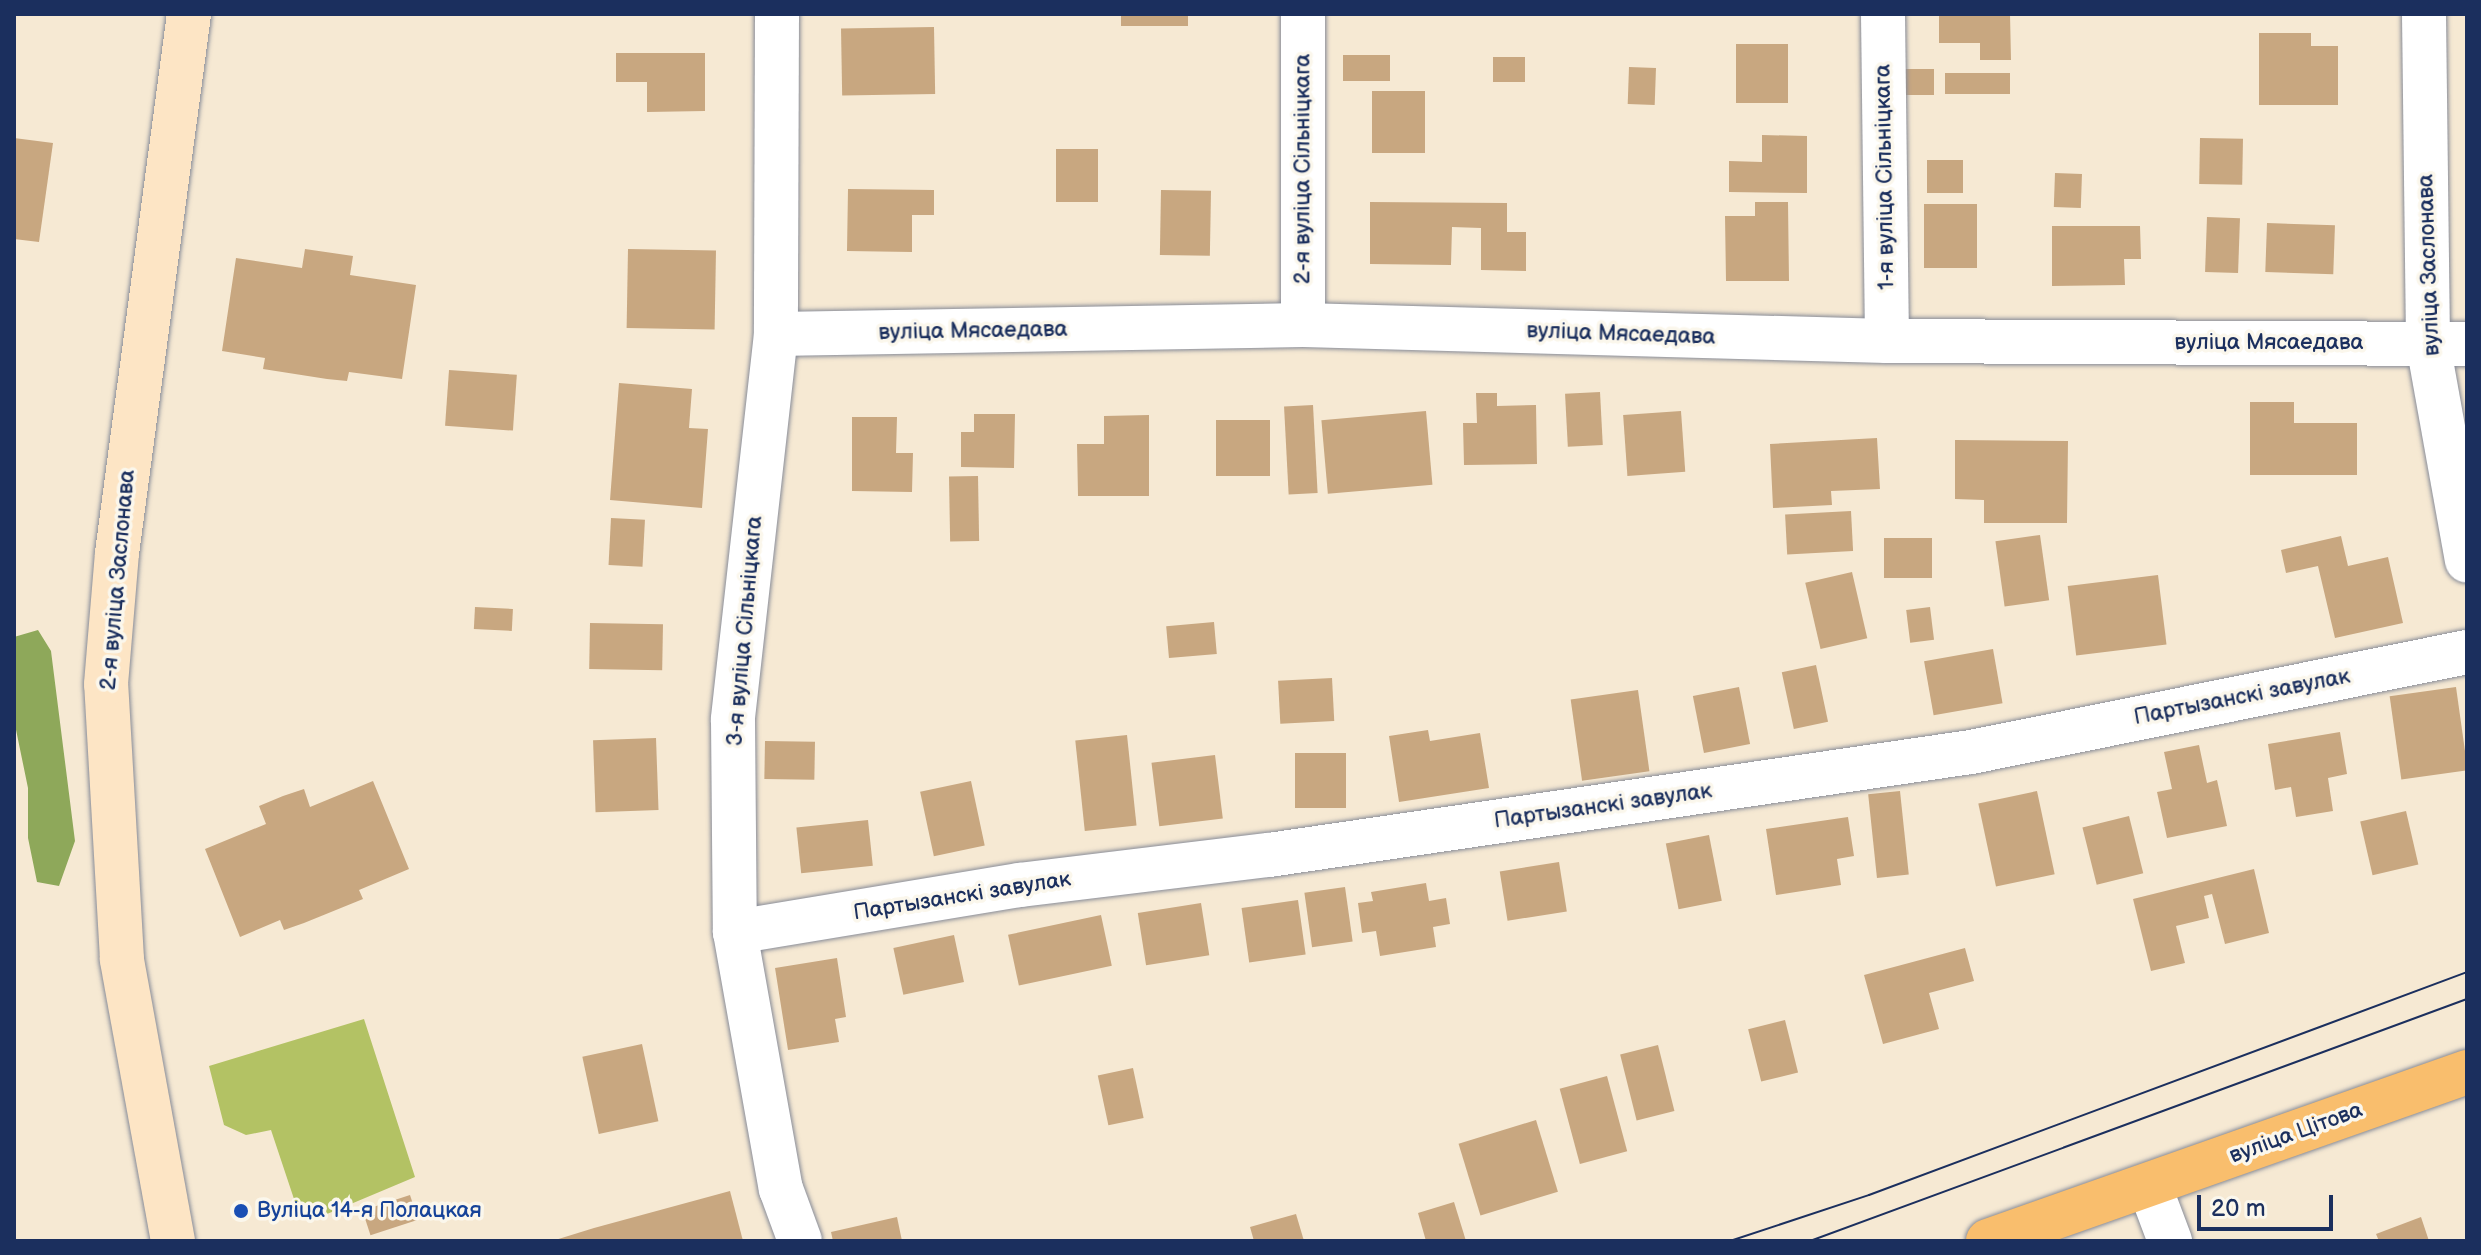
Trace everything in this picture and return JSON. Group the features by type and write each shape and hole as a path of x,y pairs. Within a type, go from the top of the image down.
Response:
{"main road":[{"name":"2-я вуліца Заслонава","path":"173,1241 122,959 106,684 117,553 189,14"},
{"name":"вуліца Цітова","path":"1988,1241 2467,1072"}],"street":[{"name":"3-я вуліца Сільніцкага","path":"777,14 776,334 733,720 735,932 781,1189 800,1241"},
{"name":"2-я вуліца Сільніцкага","path":"1303,14 1303,325"},
{"name":"1-я вуліца Сільніцкага","path":"1883,14 1887,341"},
{"name":"вуліца Заслонава","path":"2424,14 2447,344 2467,561"},
{"name":"вуліца Мясаедава","path":"776,334 1303,325 1887,341 2447,344"},
{"name":"Партызанскі завулак","path":"735,932 1020,885 1269,855 1971,752 2467,652"},
{"path":"2149,1185 2170,1241"}],"green space":[{"path":"38,630 51,651 75,841 59,886 37,882 28,838 28,788 14,720 14,637"},
{"path":"364,1019 415,1177 327,1214 297,1208 271,1130 246,1135 224,1125 209,1066"}],"building":[{"path":"1121,14 1188,14 1188,26 1121,26"},
{"path":"1939,14 2010,14 2011,60 1980,60 1980,43 1939,43"},
{"path":"934,27 935,94 842,96 841,29"},
{"path":"2259,33 2311,33 2311,46 2338,46 2338,105 2259,105"},
{"path":"1736,44 1788,44 1788,103 1736,103"},
{"path":"616,53 705,53 705,111 647,112 647,82 616,82"},
{"path":"1343,55 1390,55 1390,81 1343,81"},
{"path":"1493,57 1525,57 1525,82 1493,82"},
{"path":"1629,67 1656,68 1655,105 1628,104"},
{"path":"1899,69 1934,69 1934,95 1899,95"},
{"path":"1945,73 2010,73 2010,94 1945,94"},
{"path":"1372,91 1425,91 1425,153 1372,153"},
{"path":"1762,135 1807,136 1807,193 1729,192 1729,161 1762,162"},
{"path":"14,138 53,143 39,242 14,239"},
{"path":"2200,138 2243,139 2242,185 2199,184"},
{"path":"1056,149 1098,149 1098,202 1056,202"},
{"path":"1927,160 1963,160 1963,193 1927,193"},
{"path":"2055,173 2082,174 2081,208 2054,207"},
{"path":"848,189 934,190 934,215 912,215 912,252 847,251"},
{"path":"1161,190 1211,191 1210,256 1160,255"},
{"path":"1370,202 1507,203 1507,232 1526,232 1526,271 1481,270 1481,228 1452,227 1451,265 1370,264"},
{"path":"1755,202 1788,202 1789,281 1726,281 1725,216 1755,216"},
{"path":"1924,204 1977,204 1977,268 1924,268"},
{"path":"2207,217 2240,218 2238,273 2205,272"},
{"path":"2267,223 2335,225 2333,274 2265,272"},
{"path":"2052,226 2140,226 2141,259 2124,259 2125,285 2052,286"},
{"path":"305,249 353,256 350,275 416,285 402,379 349,372 347,381 327,379 263,369 265,358 222,351 236,258 302,268"},
{"path":"628,249 716,251 715,330 627,328"},
{"path":"449,370 517,375 513,431 445,426"},
{"path":"619,383 692,389 689,428 708,429 702,508 610,500"},
{"path":"1600,392 1603,445 1568,447 1565,394"},
{"path":"1476,393 1497,393 1497,406 1536,405 1537,464 1464,465 1463,423 1477,423"},
{"path":"2250,402 2294,402 2294,423 2357,423 2357,475 2250,475"},
{"path":"1313,405 1318,493 1289,494 1284,407"},
{"path":"1426,411 1432,485 1328,494 1321,420"},
{"path":"1681,411 1685,472 1627,476 1623,415"},
{"path":"974,414 1015,414 1014,468 961,467 961,432 974,432"},
{"path":"1149,415 1149,496 1078,496 1077,444 1104,444 1104,416"},
{"path":"852,417 897,417 896,453 913,453 912,492 852,491"},
{"path":"1216,420 1270,420 1270,476 1216,476"},
{"path":"1877,438 1880,489 1831,491 1832,505 1773,508 1770,444"},
{"path":"1955,440 2068,441 2067,523 1984,523 1984,500 1955,499"},
{"path":"978,476 979,541 950,541 949,477"},
{"path":"1851,511 1853,551 1787,554 1785,514"},
{"path":"611,518 645,520 642,567 609,565"},
{"path":"2040,535 2049,600 2005,607 1995,541"},
{"path":"2341,536 2348,566 2388,557 2403,623 2335,638 2318,566 2286,573 2281,550"},
{"path":"1884,538 1932,538 1932,578 1884,578"},
{"path":"1852,572 1867,638 1821,649 1805,583"},
{"path":"2158,575 2167,644 2076,656 2068,586"},
{"path":"475,607 513,609 512,631 474,629"},
{"path":"1930,607 1934,640 1910,643 1906,610"},
{"path":"1214,622 1217,654 1169,658 1166,626"},
{"path":"590,623 663,624 662,670 589,669"},
{"path":"1993,649 2003,703 1934,715 1924,661"},
{"path":"1816,665 1828,722 1794,729 1782,672"},
{"path":"1332,678 1334,721 1280,724 1278,681"},
{"path":"1739,687 1750,744 1704,753 1693,696"},
{"path":"2456,687 2467,770 2401,780 2390,696"},
{"path":"1638,690 1649,771 1582,781 1571,699"},
{"path":"1428,730 1430,741 1480,733 1489,788 1399,802 1389,736"},
{"path":"2340,732 2347,774 2328,778 2333,811 2296,817 2291,787 2275,790 2268,744"},
{"path":"1127,735 1137,826 1085,831 1075,740"},
{"path":"656,738 659,810 596,812 593,740"},
{"path":"765,741 815,742 814,780 764,779"},
{"path":"2199,745 2207,783 2217,780 2227,826 2167,838 2157,792 2172,789 2164,752"},
{"path":"1295,753 1346,753 1346,808 1295,808"},
{"path":"1215,755 1223,819 1159,826 1151,763"},
{"path":"373,781 409,869 359,890 363,899 304,923 284,930 280,920 240,937 205,849 266,824 259,806 283,796 304,789 310,807"},
{"path":"971,781 985,846 934,856 920,792"},
{"path":"1900,791 1909,875 1877,878 1868,794"},
{"path":"2037,791 2055,874 1996,887 1978,803"},
{"path":"2406,811 2418,865 2373,875 2360,822"},
{"path":"2129,816 2143,873 2097,885 2082,828"},
{"path":"1848,817 1854,856 1837,859 1841,885 1776,895 1766,829"},
{"path":"868,820 873,866 801,873 796,828"},
{"path":"1709,835 1722,901 1679,909 1666,843"},
{"path":"1559,862 1567,911 1508,921 1500,871"},
{"path":"2254,869 2269,933 2225,944 2212,894 2204,896 2209,918 2176,926 2185,963 2151,971 2133,899"},
{"path":"1426,883 1429,901 1446,898 1450,924 1433,927 1436,947 1380,956 1376,931 1362,933 1358,903 1373,901 1371,892"},
{"path":"1345,887 1353,941 1312,947 1304,893"},
{"path":"1298,900 1306,954 1249,962 1242,908"},
{"path":"1201,903 1209,955 1146,965 1138,913"},
{"path":"1101,915 1112,966 1019,986 1008,935"},
{"path":"954,935 964,982 903,995 893,948"},
{"path":"1965,948 1974,981 1929,993 1939,1029 1883,1044 1864,975"},
{"path":"837,958 846,1017 835,1019 839,1042 788,1050 775,968"},
{"path":"1785,1020 1798,1072 1761,1082 1748,1029"},
{"path":"642,1044 658,1121 599,1134 582,1057"},
{"path":"1658,1045 1674,1111 1637,1120 1620,1054"},
{"path":"1133,1068 1144,1118 1108,1125 1098,1075"},
{"path":"1607,1076 1627,1151 1580,1164 1560,1089"},
{"path":"1536,1120 1558,1192 1480,1215 1459,1144"},
{"path":"730,1191 743,1241 552,1241 594,1228"},
{"path":"410,1195 418,1220 370,1235 362,1210"},
{"path":"1454,1202 1466,1241 1426,1241 1418,1213"},
{"path":"1296,1214 1304,1241 1254,1241 1250,1227"},
{"path":"897,1217 902,1241 833,1241 831,1232"},
{"path":"2421,1217 2429,1241 2379,1241 2376,1234"}],"tram line":[{"path":"1730,1241 1869,1195 2467,972"},
{"path":"1810,1241 2467,999"}],"place":[{"name":"Вуліца 14-я Полацкая","path":"241,1211"}]}
